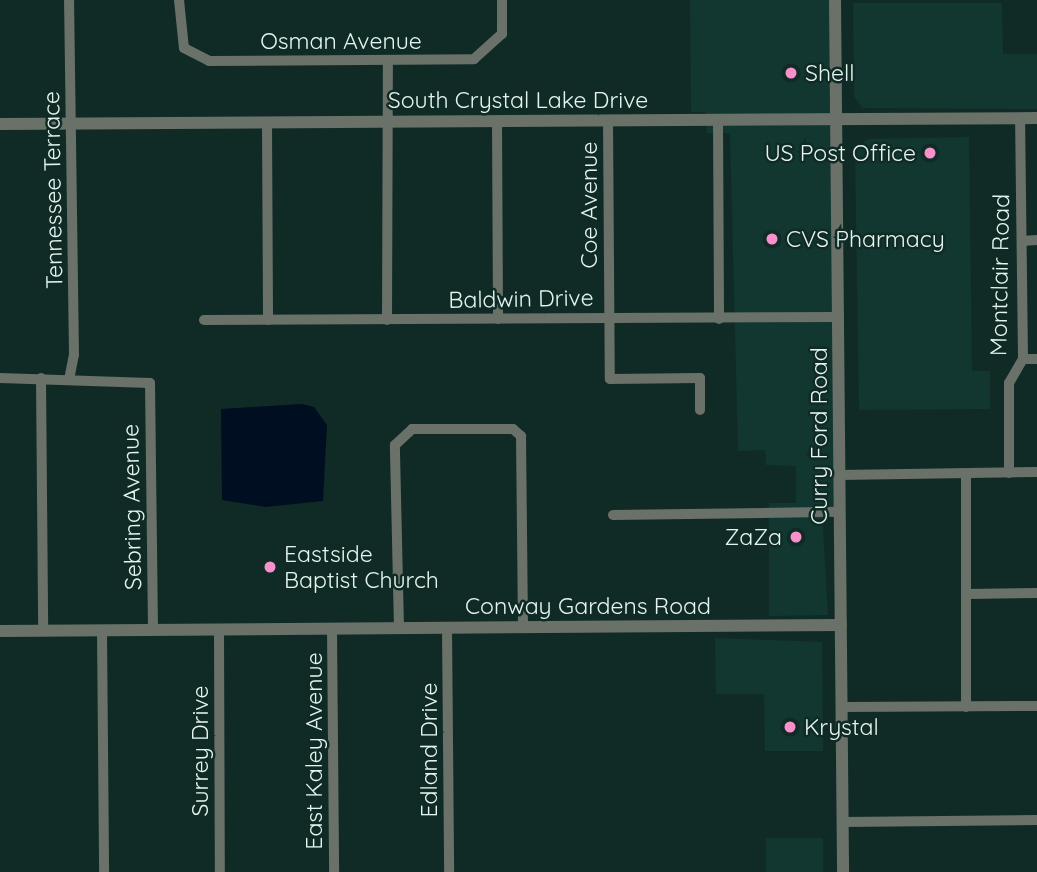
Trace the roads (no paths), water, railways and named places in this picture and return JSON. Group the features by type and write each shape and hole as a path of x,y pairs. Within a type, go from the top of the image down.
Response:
{"street":[{"name":"Tennessee Terrace","path":"69,0 74,355 69,380"},
{"name":"Osman Avenue","path":"179,0 184,48 209,61 474,59 502,34 502,0"},
{"name":"Curry Ford Road","path":"835,0 843,872"},
{"path":"387,320 388,60"},
{"name":"Montclair Road","path":"1009,473 1009,383 1023,359 1020,118"},
{"name":"South Crystal Lake Drive","path":"0,124 1037,118"},
{"path":"718,120 719,319"},
{"name":"Coe Avenue","path":"608,121 610,379 700,379 700,410"},
{"path":"267,122 268,320"},
{"path":"497,122 498,319"},
{"path":"1022,241 1037,240"},
{"name":"Baldwin Drive","path":"204,320 839,317"},
{"path":"1023,359 1037,359"},
{"path":"0,378 69,380"},
{"path":"41,378 43,631"},
{"name":"Sebring Avenue","path":"69,380 150,383 153,631"},
{"path":"398,628 395,445 412,429 513,429 523,448 523,626"},
{"path":"840,475 1037,472"},
{"path":"966,474 966,707"},
{"path":"613,515 840,512"},
{"path":"967,594 1037,593"},
{"name":"Conway Gardens Road","path":"0,631 841,625"},
{"name":"Edland Drive","path":"447,628 449,872"},
{"name":"East Kaley Avenue","path":"332,629 334,872"},
{"name":"Surrey Drive","path":"219,630 220,872"},
{"path":"102,631 104,872"},
{"path":"842,707 1037,706"},
{"path":"843,822 1037,820"}],"place":[{"name":"Shell","path":"791,73"},
{"name":"US Post Office","path":"930,153"},
{"name":"CVS Pharmacy","path":"772,239"},
{"name":"ZaZa","path":"796,537"},
{"name":"Eastside Baptist Church","path":"270,567"},
{"name":"Krystal","path":"790,727"}]}
